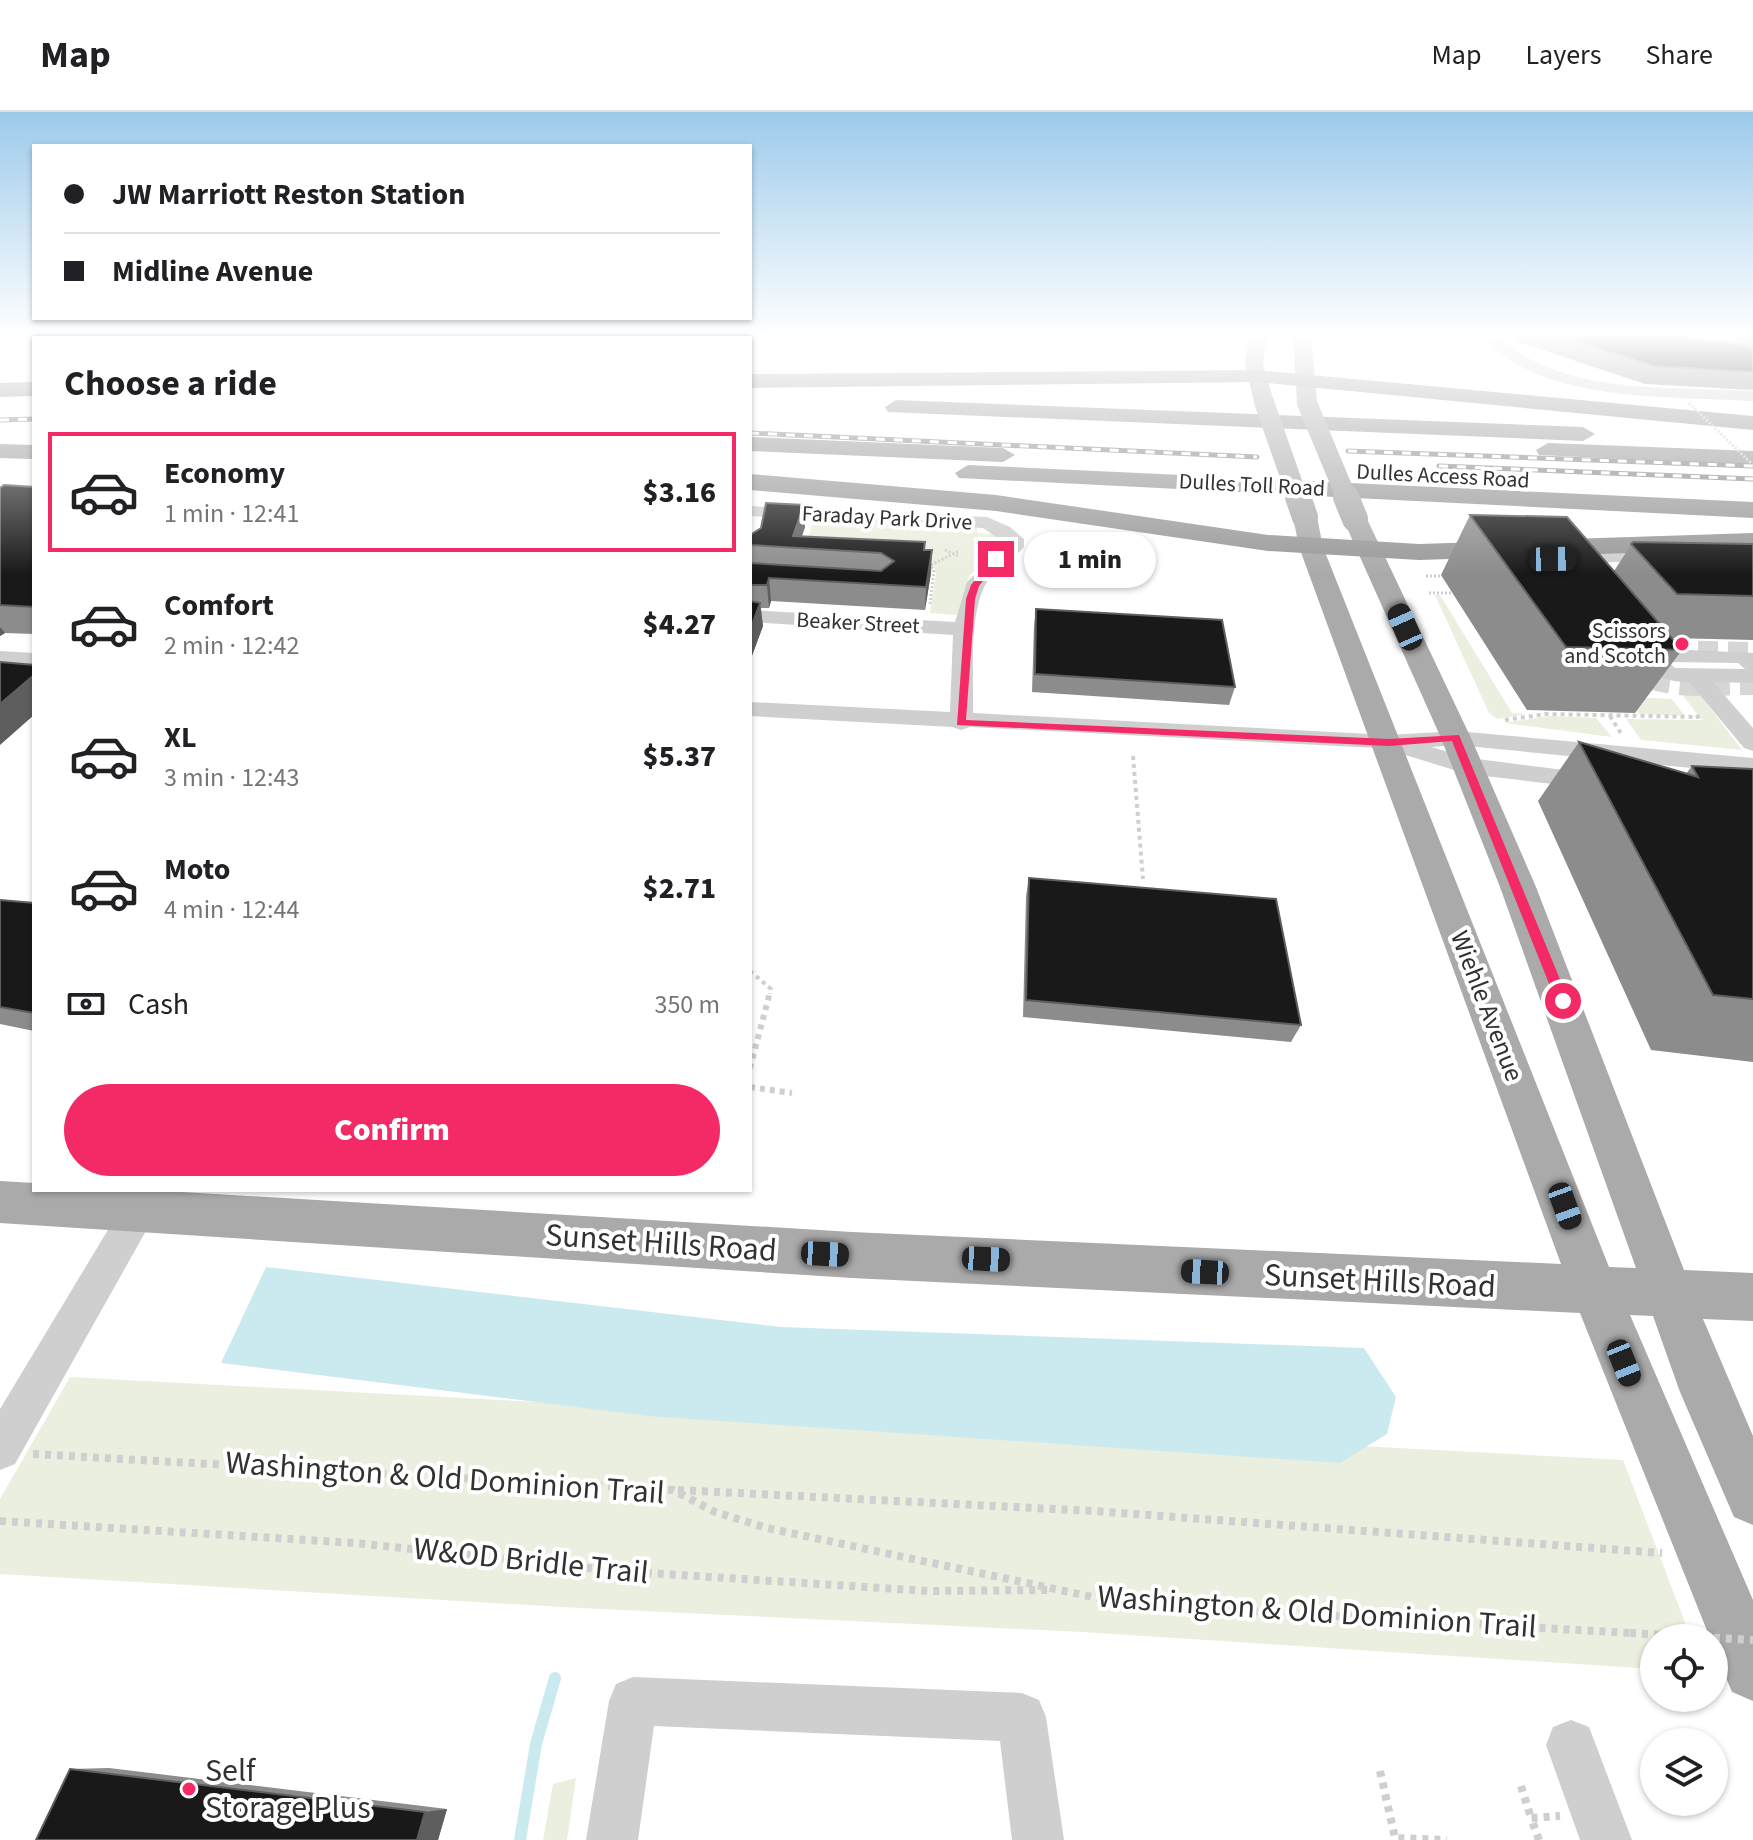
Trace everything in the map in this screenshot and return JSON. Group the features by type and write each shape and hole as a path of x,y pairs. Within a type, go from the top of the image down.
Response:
{"highway":[{"path":"1679,414 1753,421"},
{"name":"Dulles Access Road","path":"1753,440 879,415 1753,458"},
{"path":"0,430 32,429"},
{"name":"Dulles Access Road","path":"752,444 1753,490"},
{"path":"0,450 32,450"},
{"name":"Dulles Toll Road","path":"752,463 1753,510"},
{"path":"752,482 981,501 1311,547 1419,552 1447,563 1753,541"}],"main road":[{"name":"Wiehle Avenue","path":"1268,414 1305,517 1311,547 1389,742 1595,1291 1753,1671"},
{"path":"1311,414 1355,519 1462,752 1552,972 1706,1392 1753,1498"},
{"name":"Sunset Hills Road","path":"0,1202 145,1200 837,1255 1753,1297"}],"street":[{"name":"Faraday Park Drive","path":"752,511 987,523 1003,531 1017,543 996,559 975,585 967,629"},
{"path":"1447,563 1688,556 1728,564"},
{"path":"872,624 878,598"},
{"name":"Beaker Street","path":"752,616 967,629"},
{"path":"961,723 967,629"},
{"path":"1753,665 1744,657 1641,648 1669,675 1753,676"},
{"path":"0,658 32,660"},
{"path":"1695,675 1753,743"},
{"path":"752,709 961,723 1389,742 1462,752 1625,786"},
{"path":"1462,752 1753,766"},
{"path":"16,1451 145,1200"},
{"path":"612,1840 633,1701 1022,1717 1038,1840"},
{"path":"1571,1745 1591,1827"}],"path":[{"path":"1700,414 1753,465"},
{"path":"922,562 931,565 958,554 945,550"},
{"path":"1421,576 1447,563"},
{"path":"930,604 934,570 931,565"},
{"path":"1429,593 1459,593"},
{"path":"1631,707 1639,716"},
{"path":"1497,724 1546,714 1698,717 1690,707"},
{"path":"1609,716 1626,740"},
{"path":"1133,756 1143,879"},
{"path":"752,973 771,989 752,1060"},
{"path":"752,1087 792,1093"},
{"name":"Washington & Old Dominion Trail","path":"16,1451 673,1490 715,1512 767,1528 1142,1605 1753,1640"},
{"path":"673,1490 1094,1511 1668,1553"},
{"name":"W&OD Bridle Trail","path":"0,1521 355,1543 645,1573 928,1591 1063,1590"},
{"path":"1380,1771 1395,1838 1447,1840"},
{"path":"1521,1786 1539,1840"},
{"path":"1531,1818 1591,1827"}],"green space":[{"path":"814,519 977,527 977,533 993,534 1004,542 969,576 957,615 930,613 936,573 934,566 802,555"},
{"path":"1435,595 1440,595 1512,713 1528,714 1497,719 1489,713"},
{"path":"1680,692 1698,692 1742,750 1641,740 1626,719 1702,720"},
{"path":"1626,697 1672,699 1685,716 1639,714"},
{"path":"1549,716 1596,718 1612,737 1504,723"},
{"path":"70,1377 1623,1460 1686,1624 1640,1624 1640,1668 1082,1632 580,1608 0,1574 0,1499"},
{"path":"576,1778 567,1840 543,1840 553,1784"}],"water":[{"path":"266,1267 781,1327 1364,1348 1396,1397 1387,1434 1340,1463 648,1416 221,1363"}],"building":[{"path":"4,485 32,487 32,607 0,605 0,488"},
{"path":"766,503 804,505 793,536 925,542 924,550 932,550 926,587 769,578 767,585 752,585 752,563 881,571 894,561 881,553 752,545 752,534 761,528"},
{"path":"1470,515 1567,517 1682,650 1566,647"},
{"path":"1631,544 1753,544 1753,596 1677,594"},
{"path":"752,601 760,603 752,625"},
{"path":"1036,609 1222,620 1235,687 1035,674"},
{"path":"0,662 32,665 32,677 0,704"},
{"path":"1579,742 1698,777 1692,766 1753,769 1753,999 1713,995"},
{"path":"1029,878 1276,899 1301,1025 1026,1000"},
{"path":"0,900 32,903 32,1013 0,1007"},
{"name":"Self Storage Plus","path":"70,1769 425,1812 417,1840 36,1840"}],"waterway":[{"path":"520,1840 536,1744 555,1678"}],"tunnel":[{"path":"1668,650 1753,652"},
{"path":"1624,665 1638,674 1669,684 1753,685"}],"railway":[{"path":"0,420 32,419"},
{"path":"752,433 1257,457"},
{"path":"1348,451 1753,466"},
{"path":"1439,466 1753,479"}],"place":[{"name":"Scissors and Scotch","path":"1682,644"},
{"name":"Self Storage Plus","path":"189,1789"}],"route":[{"path":"996,559 975,585 971,599 961,723 1389,742 1456,738 1563,1001"}]}
